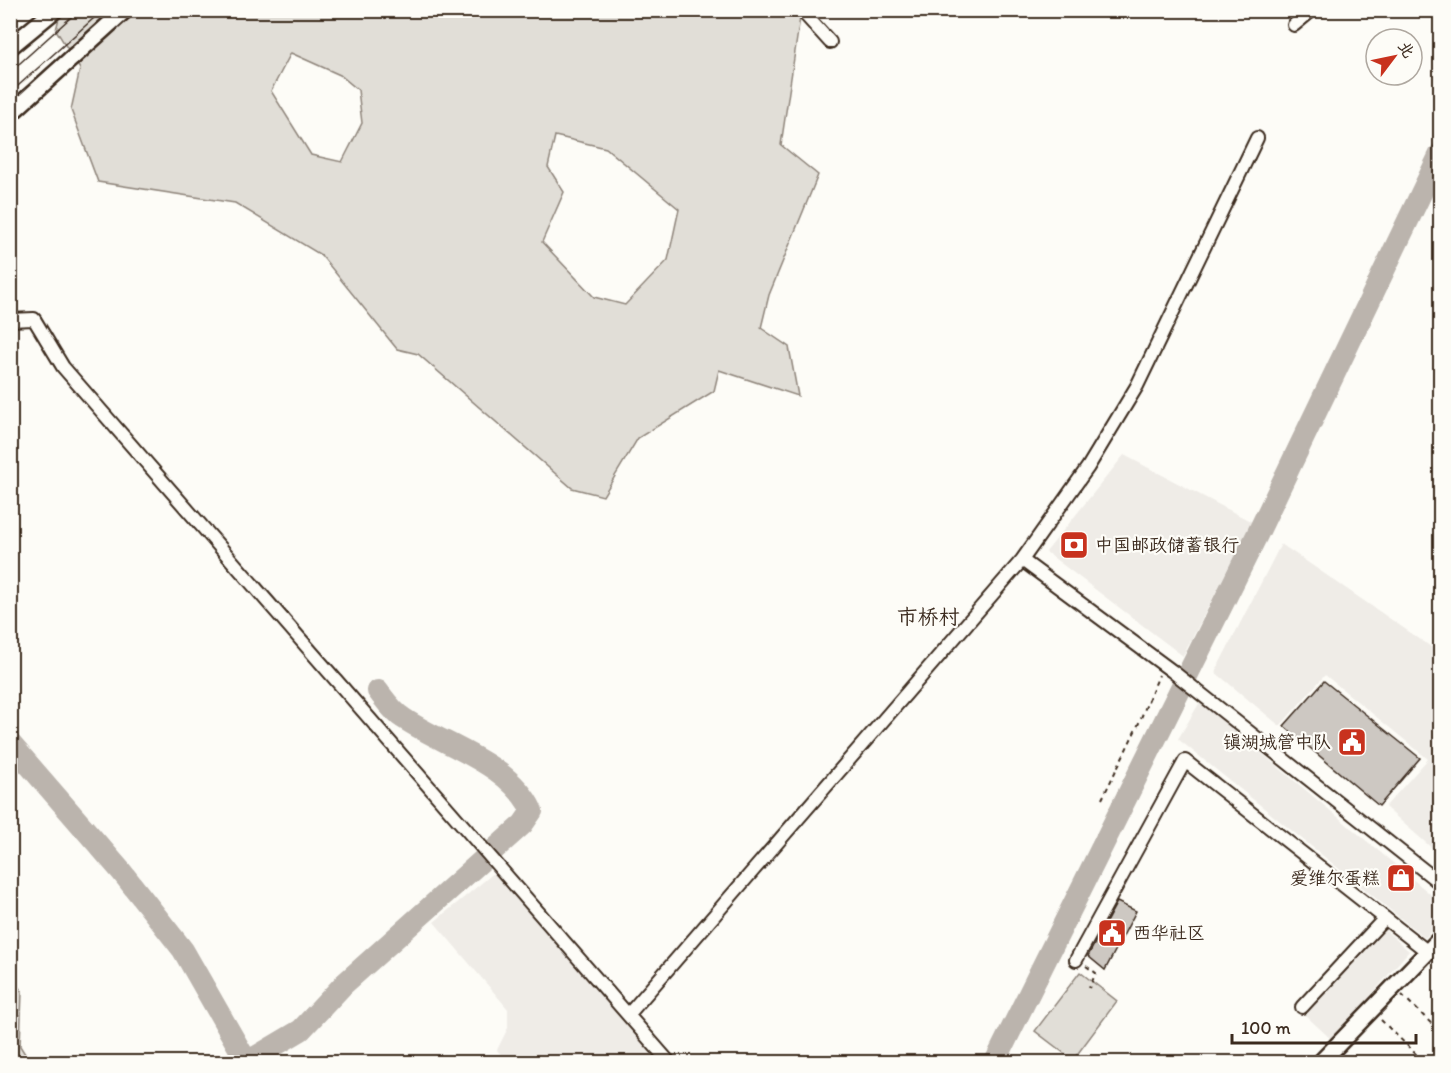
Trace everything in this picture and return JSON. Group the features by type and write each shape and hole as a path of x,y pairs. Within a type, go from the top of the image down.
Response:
{"main road":[{"path":"10,47 55,10"},
{"path":"10,114 125,10"},
{"path":"1321,1062 1440,939"}],"street":[{"path":"801,10 830,42"},
{"path":"1294,25 1312,10"},
{"path":"628,1015 1022,560 1088,467 1137,386 1257,138"},
{"path":"10,320 34,319 63,367 669,1062"},
{"path":"1022,560 1168,668 1440,883"},
{"path":"1076,960 1185,761 1428,952"},
{"path":"1302,1007 1385,918"}],"path":[{"path":"1102,799 1168,668"},
{"path":"1076,960 1096,973 1089,988"},
{"path":"1394,987 1440,1032"},
{"path":"1371,1011 1424,1062"}],"shaded area":[{"path":"61,10 801,11 781,145 818,175 769,295 761,328 789,347 798,396 719,370 714,391 638,438 603,496 572,488 418,354 397,349 321,255 235,203 98,182 71,110 80,69 56,30","holes":["291,53 340,75 358,90 362,123 342,162 311,155 271,91","555,136 606,148 679,209 668,260 625,305 594,297 542,242 564,192 548,167"]},
{"path":"1124,455 1252,522 1183,656 1046,552"},
{"path":"1281,544 1440,653 1440,840 1433,849 1385,807 1428,759 1325,675 1280,726 1215,672"},
{"path":"1200,702 1440,902 1440,921 1425,938 1178,739"},
{"path":"495,872 661,1062 507,1062 497,1050 508,1028 508,1009 434,922"},
{"path":"1383,928 1409,951 1332,1040 1305,1015"},
{"path":"1080,972 1117,1001 1073,1060 1035,1031"},
{"path":"10,974 22,992 20,1046 30,1062 11,1062"}],"building":[{"name":"镇湖城管中队","path":"1324,681 1420,758 1379,806 1284,726"},
{"name":"西华社区","path":"1117,902 1136,911 1105,970 1088,956"}],"waterway":[{"path":"995,1062 1257,535 1440,154"},
{"path":"10,743 121,871 183,950 247,1062 301,1030 344,984 523,824 532,811 522,794 508,780 475,757 403,718 378,691"}],"tram line":[{"path":"10,72 79,10"},
{"path":"10,93 103,10"}],"place":[{"name":"中国邮政储蓄银行","path":"1074,545"},
{"name":"镇湖城管中队","path":"1352,742"},
{"name":"爱维尔蛋糕","path":"1401,878"},
{"name":"西华社区","path":"1112,933"}],"district":[{"name":"市桥村","path":"928,616"}]}
